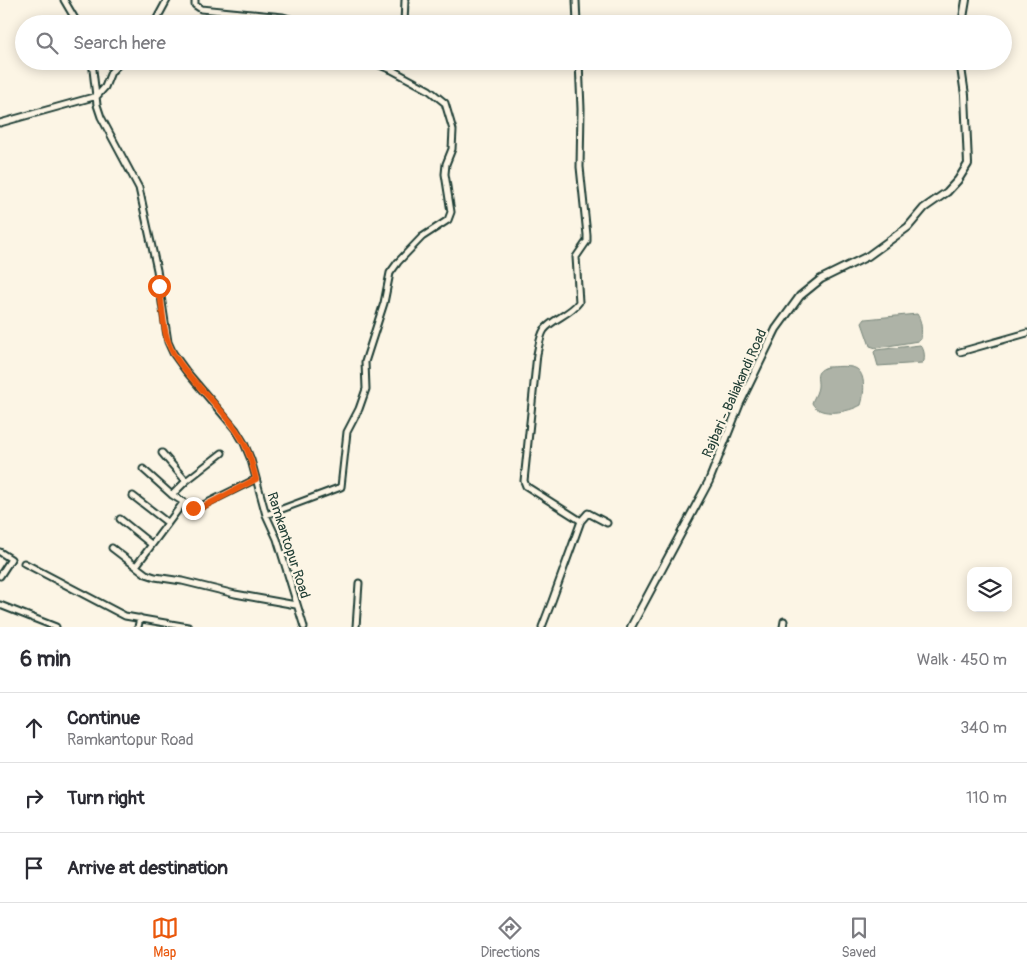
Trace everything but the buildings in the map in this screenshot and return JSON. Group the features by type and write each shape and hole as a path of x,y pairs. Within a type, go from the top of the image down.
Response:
{"main road":[{"path":"964,15 966,0"},
{"name":"Rajbari - Baliakandi Road","path":"631,627 709,481 740,404 776,329 800,296 821,279 868,256 908,226 924,208 952,186 968,164 965,95 961,70"}],"street":[{"path":"64,0 73,15"},
{"path":"159,15 167,0"},
{"path":"195,0 195,5 201,9 263,15"},
{"path":"404,15 405,0"},
{"path":"576,0 577,15"},
{"name":"Ramkantopur Road","path":"93,70 97,105 101,117 139,188 157,270 168,342 173,353 186,371 240,436 251,460 266,515 277,539 304,627"},
{"path":"0,123 97,96 105,87 113,70"},
{"path":"266,515 341,487 347,432 359,409 366,389 366,362 384,303 390,272 417,242 431,230 448,220 450,216 445,174 446,164 452,149 453,130 445,103 428,90 392,70"},
{"path":"579,70 580,167 587,240 576,257 579,302 572,310 547,327 541,337 537,354 524,481 526,486 581,521"},
{"path":"960,352 1027,333"},
{"path":"162,453 186,481"},
{"path":"172,495 186,481 222,453"},
{"path":"143,468 172,495 195,509 199,509 256,479"},
{"path":"133,496 168,523"},
{"path":"136,566 183,503"},
{"path":"542,627 581,521 588,513 607,522"},
{"path":"120,519 151,544"},
{"path":"112,548 146,574 155,577 296,605"},
{"path":"0,552 11,559 0,576"},
{"path":"24,563 125,616 188,627"},
{"path":"356,627 359,583"},
{"path":"0,605 56,627"},
{"path":"138,627 140,618"}],"shaded area":[{"path":"917,314 921,326 921,339 876,348 870,346 862,323 865,319"},
{"path":"920,345 924,354 924,361 922,363 878,366 874,352 876,350"},
{"path":"827,367 848,367 859,371 864,385 861,405 849,410 835,412 821,411 816,408 812,403 817,392 818,374"}],"route":[{"path":"159,286 166,334 173,353 236,430 251,460 256,479 199,509 193,508"}]}
